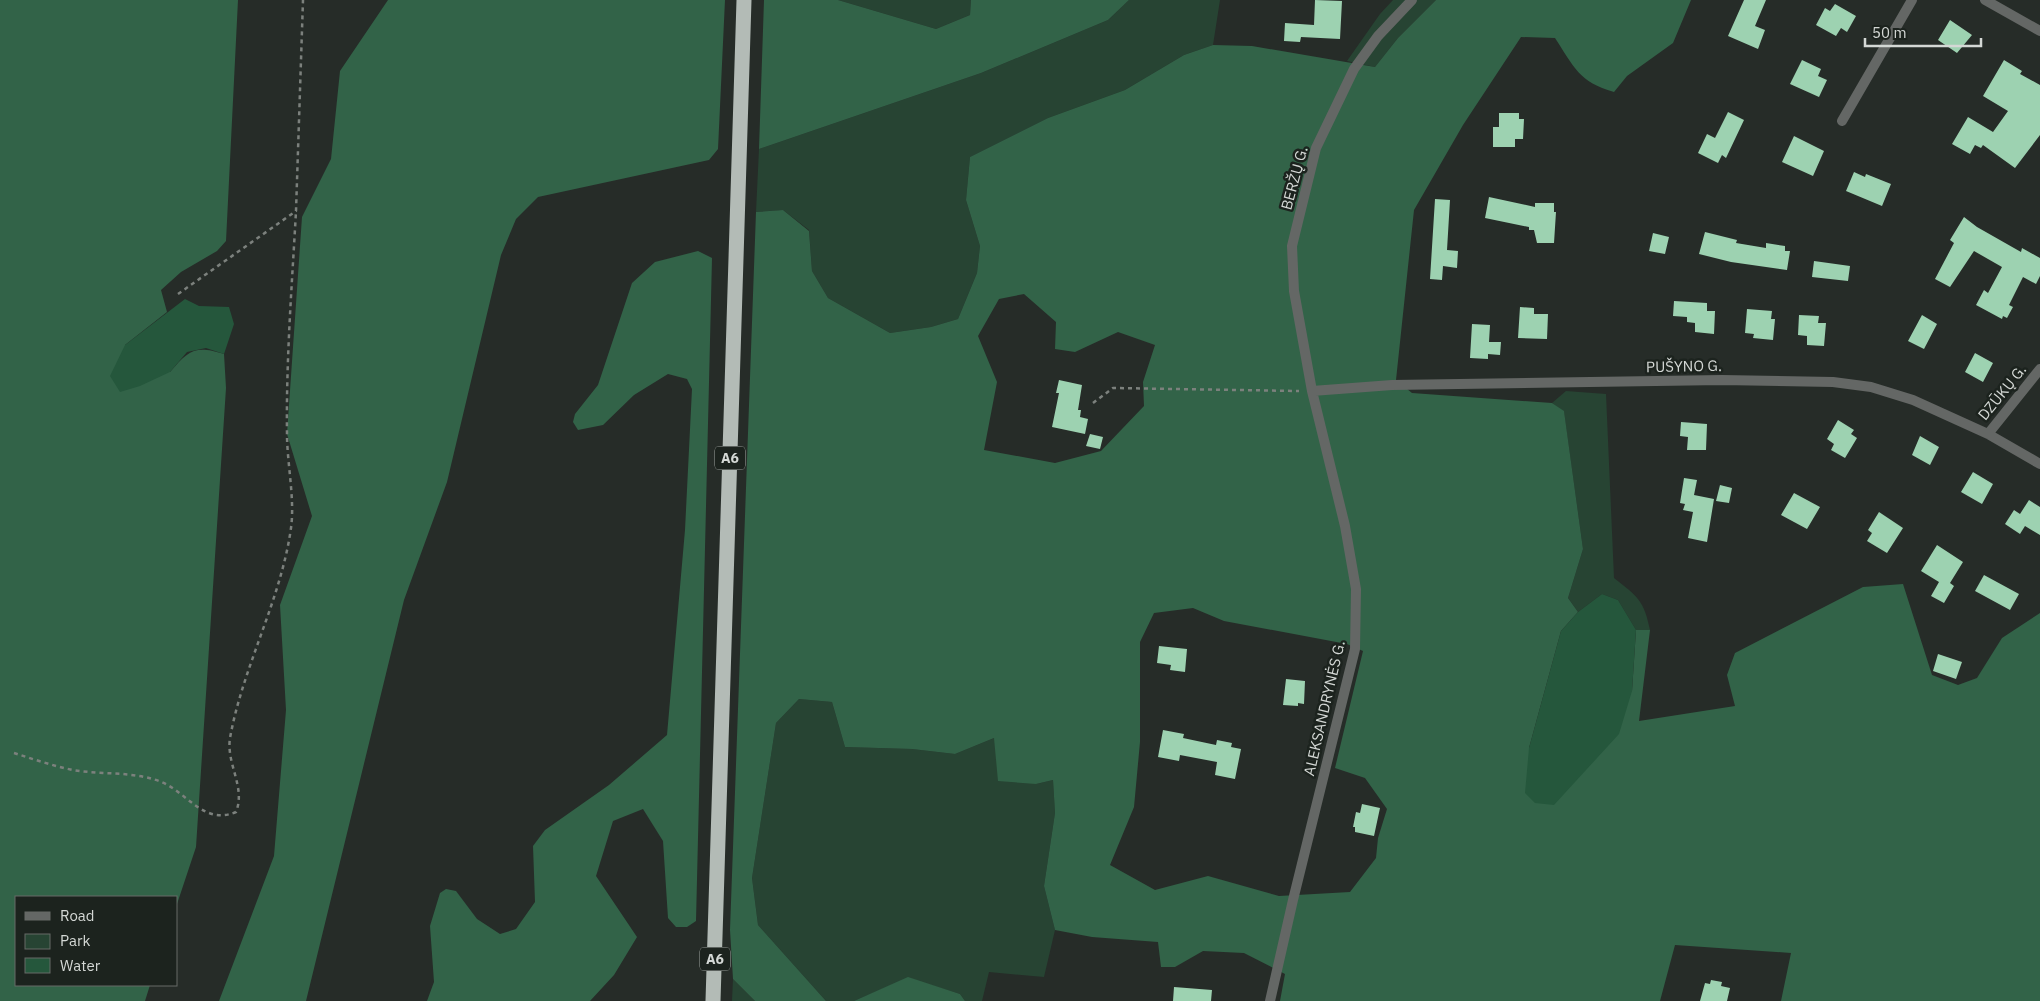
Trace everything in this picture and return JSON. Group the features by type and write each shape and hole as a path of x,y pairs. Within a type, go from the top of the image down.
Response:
{"highway":[{"name":"A6","path":"713,1001 744,0"}],"street":[{"name":"BERŽŲ G.","path":"1312,391 1294,291 1292,246 1316,148 1354,69 1378,36 1412,0"},
{"path":"1842,121 1912,0"},
{"path":"1986,0 2040,31"},
{"name":"DZŪKŲ G.","path":"1988,434 2040,370"},
{"name":"PUŠYNO G.","path":"1312,391 1392,385 1722,380 1833,382 1870,387 1913,400 1988,434 2040,464"},
{"name":"ALEKSANDRYNĖS G.","path":"1270,1001 1293,900 1356,649 1356,590 1345,526 1312,391"}],"path":[{"path":"14,753 73,770 129,773 149,778 181,793 198,809 212,815 221,816 236,812 240,794 231,761 230,738 249,672 280,581 292,526 286,434 303,0"},
{"path":"178,294 296,211"},
{"path":"1093,403 1113,388 1312,391"}],"green space":[{"path":"838,0 971,0 970,15 936,29"},
{"path":"1129,0 1220,0 1213,45 1184,55 1125,90 1048,118 970,157 966,200 980,246 977,273 958,319 931,327 890,333 828,298 812,271 809,230 783,210 756,212 759,149 981,73 1108,20"},
{"path":"1393,0 1436,0 1398,38 1375,67 1347,61 1380,14"},
{"path":"1566,391 1606,394 1614,578 1634,594 1642,605 1650,630 1636,630 1618,600 1602,594 1578,612 1568,598 1583,549 1564,412 1552,403"},
{"path":"799,699 832,702 845,747 912,749 955,754 994,738 1036,784 1053,780 1055,813 1044,886 1055,930 1044,977 989,972 982,1001 965,1001 960,994 908,978 854,1001 826,1001 758,925 752,878 776,723"},
{"path":"733,979 755,1001 732,1001"}],"shaded area":[{"path":"0,0 238,0 226,241 217,251 181,272 161,290 167,312 125,345 170,372 182,359 193,351 206,350 224,354 226,388 196,847 178,901 178,896 15,896 15,986 150,986 145,1001 0,1001"},
{"path":"388,0 725,0 718,149 709,160 538,197 516,219 501,255 447,482 404,600 306,1001 219,1001 274,856 286,710 280,605 312,516 287,434 302,217 331,159 340,71"},
{"path":"764,0 838,0 936,29 970,15 971,0 1129,0 1108,20 981,73 759,149"},
{"path":"1436,0 1691,0 1673,43 1627,76 1614,92 1602,88 1585,78 1573,65 1555,38 1521,37 1463,125 1414,210 1396,380 1412,393 1552,403 1564,411 1583,549 1568,598 1578,612 1561,631 1529,748 1632,691 1636,630 1650,630 1639,721 1735,706 1727,675 1735,653 1863,587 1903,584 1932,675 1958,685 1977,678 2002,638 2040,613 2040,1001 1781,1001 1791,953 1675,945 1660,1001 1280,1001 1285,974 1244,953 1203,951 1175,967 1161,967 1158,942 1092,937 1055,930 1044,886 1055,813 1053,780 1036,784 998,781 994,738 955,754 912,749 845,747 832,702 799,699 776,723 752,878 758,925 826,1001 755,1001 733,979 730,930 756,212 783,210 809,231 812,271 828,298 890,333 931,327 958,319 977,273 980,246 966,200 970,157 1048,118 1125,90 1184,55 1213,45 1252,46 1375,67 1398,38","holes":["1024,294 1056,322 1055,349 1075,352 1118,332 1155,345 1143,382 1144,406 1101,451 1055,463 984,450 997,382 978,336 999,299","1193,608 1224,621 1347,644 1363,651 1335,768 1365,778 1387,809 1378,838 1376,858 1350,892 1279,896 1208,876 1155,890 1110,865 1134,807 1140,742 1140,642 1154,613"]},
{"path":"698,251 712,258 696,921 687,927 676,927 668,918 663,841 643,809 613,821 596,876 637,937 614,975 590,1001 427,1001 434,982 430,926 440,893 446,889 456,891 477,919 500,934 516,929 535,902 533,846 545,830 609,785 667,735 685,530 692,389 687,379 668,374 634,395 603,425 578,430 573,422 575,414 598,385 632,283 655,262"},
{"path":"908,977 960,994 965,1001 854,1001"}],"water":[{"path":"185,299 199,306 229,307 234,324 224,354 206,348 187,352 170,372 140,386 120,392 110,376 125,345"},
{"path":"1602,594 1618,600 1636,630 1632,691 1619,734 1554,805 1535,803 1525,793 1529,748 1561,631 1578,612"}],"building":[{"path":"1315,0 1342,1 1340,39 1301,37 1300,42 1284,41 1285,23 1314,25"},
{"path":"1744,0 1766,0 1755,26 1765,30 1758,49 1728,36"},
{"path":"1835,4 1856,16 1847,32 1841,28 1836,36 1816,25 1825,8 1830,11"},
{"path":"1950,20 1972,35 1957,53 1938,40"},
{"path":"1802,60 1821,69 1818,76 1827,80 1819,97 1790,84"},
{"path":"2004,60 2022,71 2020,74 2040,85 2040,135 2015,168 1983,145 1981,148 1975,145 1970,154 1952,144 1968,117 1993,132 2008,111 1983,96"},
{"path":"1728,112 1744,120 1726,158 1722,155 1718,163 1698,153 1707,134 1715,138"},
{"path":"1499,113 1519,113 1519,119 1524,119 1523,139 1515,139 1515,147 1493,147 1493,127 1499,127"},
{"path":"1794,136 1824,151 1813,176 1782,162"},
{"path":"1854,172 1865,177 1866,174 1891,184 1882,206 1846,191"},
{"path":"1489,197 1535,207 1535,203 1554,203 1554,212 1556,212 1554,243 1537,243 1534,230 1529,230 1529,227 1485,218"},
{"path":"1435,199 1450,200 1447,250 1458,251 1457,268 1443,266 1442,280 1430,279"},
{"path":"1964,217 1977,227 2021,252 2022,248 2040,258 2040,276 2036,284 2023,277 2009,305 2013,307 2007,318 2003,316 2002,319 1976,305 1984,290 1988,293 2002,267 1974,251 1950,287 1935,279 1954,243 1950,240"},
{"path":"1705,232 1737,240 1736,243 1766,248 1766,243 1785,246 1785,251 1790,251 1787,270 1731,262 1699,254"},
{"path":"1653,233 1669,237 1665,254 1649,251"},
{"path":"1814,261 1850,266 1848,281 1812,277"},
{"path":"1674,301 1707,303 1707,311 1715,311 1714,334 1695,332 1695,323 1687,322 1687,317 1673,316"},
{"path":"1520,307 1534,308 1534,314 1548,314 1547,339 1518,338"},
{"path":"1747,309 1772,311 1771,319 1775,319 1773,340 1753,338 1754,334 1745,333"},
{"path":"1799,315 1819,316 1818,323 1826,323 1824,346 1807,345 1807,336 1798,335"},
{"path":"1922,315 1937,324 1924,349 1908,341"},
{"path":"1472,324 1490,325 1489,342 1501,342 1500,355 1488,354 1488,359 1470,358"},
{"path":"1975,353 1993,363 1983,382 1965,372"},
{"path":"1059,380 1082,385 1078,410 1081,410 1080,417 1088,419 1085,434 1052,427 1059,393 1056,393"},
{"path":"1838,420 1854,430 1851,434 1857,438 1845,458 1831,450 1834,444 1827,439"},
{"path":"1681,422 1707,424 1706,450 1687,450 1688,437 1680,436"},
{"path":"1090,434 1103,437 1100,449 1086,446"},
{"path":"1920,436 1939,447 1930,465 1912,455"},
{"path":"1973,472 1993,484 1982,504 1961,492"},
{"path":"1684,478 1697,480 1694,495 1714,499 1707,542 1688,538 1693,512 1683,510 1685,504 1680,503"},
{"path":"1720,485 1732,488 1729,503 1716,501"},
{"path":"1794,493 1820,507 1807,529 1781,515"},
{"path":"2029,500 2040,507 2040,535 2025,526 2020,534 2005,524 2014,510 2020,514"},
{"path":"1879,512 1903,528 1887,553 1867,541 1872,533 1868,530"},
{"path":"1937,545 1963,562 1950,583 1954,586 1944,603 1931,596 1939,582 1921,571"},
{"path":"1984,575 2019,594 2010,610 1975,591"},
{"path":"1159,646 1187,649 1185,672 1170,670 1171,665 1157,663"},
{"path":"1938,654 1962,662 1956,679 1933,671"},
{"path":"1286,679 1305,681 1304,704 1298,703 1298,706 1283,705"},
{"path":"1163,730 1184,734 1183,738 1216,745 1217,740 1232,743 1231,747 1241,749 1235,779 1215,775 1217,762 1180,755 1179,761 1158,757"},
{"path":"1362,804 1380,808 1374,836 1355,832 1355,827 1353,827 1356,812 1360,813"},
{"path":"1711,980 1722,982 1721,986 1730,988 1727,1001 1700,1001 1705,983 1710,984"},
{"path":"1174,987 1212,990 1211,1001 1173,1001"}]}
